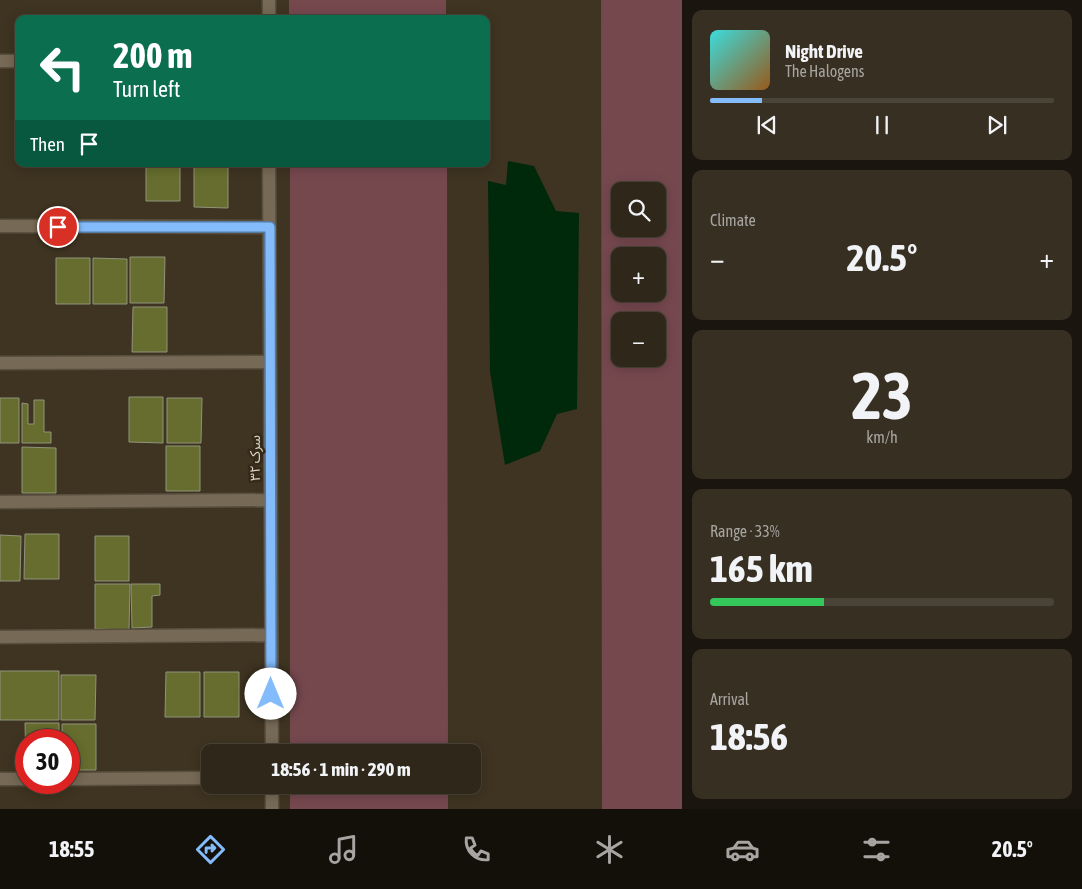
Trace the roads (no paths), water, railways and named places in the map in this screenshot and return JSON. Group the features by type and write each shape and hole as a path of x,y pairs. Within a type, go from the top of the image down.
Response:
{"street":[{"path":"269,0 269,15"},
{"path":"0,61 15,61"},
{"name":"سرک ۳۲","path":"269,167 272,744"},
{"path":"0,226 270,227"},
{"path":"0,363 270,362"},
{"path":"0,502 271,500"},
{"path":"0,637 271,636"},
{"path":"80,779 201,778"},
{"path":"0,779 15,779"},
{"path":"272,794 272,809"}]}
